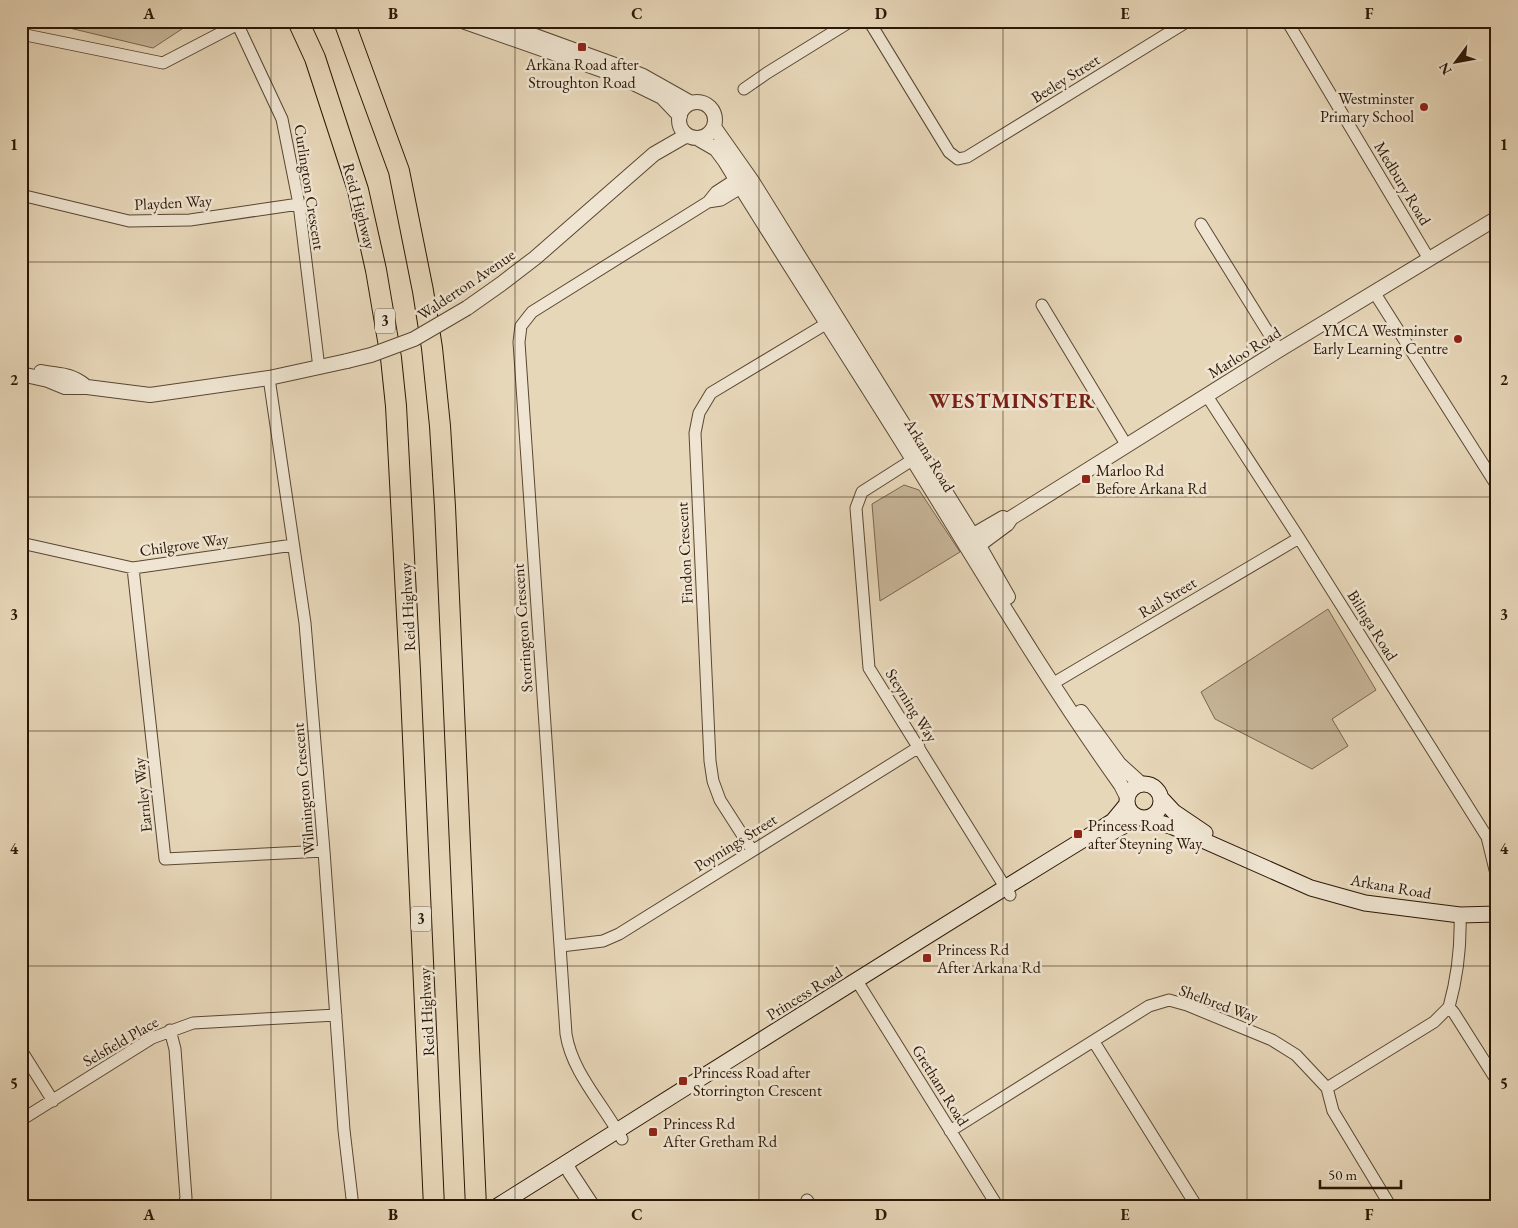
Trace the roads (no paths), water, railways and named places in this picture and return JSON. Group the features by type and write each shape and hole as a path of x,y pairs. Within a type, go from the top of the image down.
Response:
{"highway":[{"name":"Reid Highway","path":"298,21 315,58 358,190 376,270 392,368 396,406 411,680 434,1206"},
{"path":"344,21 399,171 423,291 434,367 445,507 475,1198"}],"main road":[{"path":"1141,784 1154,786 1161,798 1160,808 1154,816 1142,818 1134,815 1127,801 1130,791 1135,786 1141,784"},
{"name":"Arkana Road","path":"1161,798 1174,812 1228,850"},
{"name":"Princess Road","path":"496,1207 563,1170 620,1135 1008,891 1113,821 1127,801"},
{"name":"Princess Road","path":"1008,891 1119,828 1142,818"},
{"name":"Arkana Road","path":"1142,818 1174,827 1311,888 1365,903 1460,915 1497,914"},
{"name":"Princess Road","path":"514,1207 563,1170"}],"street":[{"path":"462,21 619,76 662,97 679,119 681,128 692,137 704,137 710,133 714,127 715,117 711,108 702,103 691,103 685,106 679,119"},
{"path":"494,21 643,76 691,103"},
{"path":"744,89 851,21"},
{"name":"Beeley Street","path":"869,21 949,152 958,159 967,157 1188,21"},
{"name":"Medbury Road","path":"1287,21 1429,259"},
{"path":"21,34 163,63 237,23"},
{"name":"Curlington Crescent","path":"237,23 282,119 299,204 319,368"},
{"name":"Walderton Avenue","path":"21,374 48,380 60,386 87,387 150,395 269,378 319,368 371,355 414,339 467,308 535,258 654,154 679,119"},
{"name":"Arkana Road","path":"714,127 744,180 1121,785 1127,801"},
{"name":"Walderton Avenue","path":"654,154 692,137"},
{"name":"Arkana Road","path":"692,137 716,149 744,180"},
{"name":"Storrington Crescent","path":"620,1135 577,1067 568,1043 519,342 521,326 532,312 708,202 721,200 744,180"},
{"name":"Playden Way","path":"21,195 129,221 190,220 299,204"},
{"name":"Marloo Road","path":"970,544 1007,524 1011,518 1279,350 1497,218"},
{"path":"1201,224 1279,350"},
{"path":"1374,292 1497,486"},
{"path":"1042,305 1127,446"},
{"name":"Findon Crescent","path":"752,850 720,800 713,781 710,762 695,433 699,413 711,393 831,320"},
{"name":"Walderton Avenue","path":"21,367 61,374 77,380 87,387"},
{"name":"Wilmington Crescent","path":"269,378 305,623 351,1204"},
{"name":"Bilinga Road","path":"1207,396 1299,538 1487,837 1497,878"},
{"name":"Steyning Way","path":"917,456 862,492 856,508 869,668 1008,891"},
{"name":"Rail Street","path":"1056,682 1299,538"},
{"name":"Chilgrove Way","path":"21,543 133,568 293,545"},
{"name":"Earnley Way","path":"133,568 165,859 324,851"},
{"name":"Arkana Road","path":"1056,682 1119,764 1141,784"},
{"name":"Poynings Street","path":"561,946 603,941 619,934 919,747"},
{"path":"1327,1088 1434,1022 1449,1008 1461,933 1460,915"},
{"name":"Gretham Road","path":"860,985 998,1207"},
{"name":"Shelbred Way","path":"950,1131 1149,1006 1169,1000 1187,1005 1272,1040 1296,1055 1327,1088 1333,1110 1391,1207"},
{"path":"1449,1008 1497,1081"},
{"name":"Selsfield Place","path":"21,1120 152,1038 193,1022 336,1015"},
{"path":"170,1030 175,1049 178,1089 186,1198 183,1207"},
{"path":"1094,1042 1197,1207"},
{"path":"21,1050 53,1100"},
{"path":"563,1170 583,1207"},
{"path":"563,1170 593,1207"}],"place":[{"name":"Arkana Road after Stroughton Road","path":"582,47"},
{"name":"Westminster Primary School","path":"1424,107"},
{"name":"YMCA Westminster Early Learning Centre","path":"1458,339"},
{"name":"Marloo Rd Before Arkana Rd","path":"1086,479"},
{"name":"Princess Road after Steyning Way","path":"1078,834"},
{"name":"Princess Rd After Arkana Rd","path":"927,958"},
{"name":"Princess Road after Storrington Crescent","path":"683,1081"},
{"name":"Princess Rd After Gretham Rd","path":"653,1132"}],"district":[{"name":"WESTMINSTER","path":"1012,401"}]}
